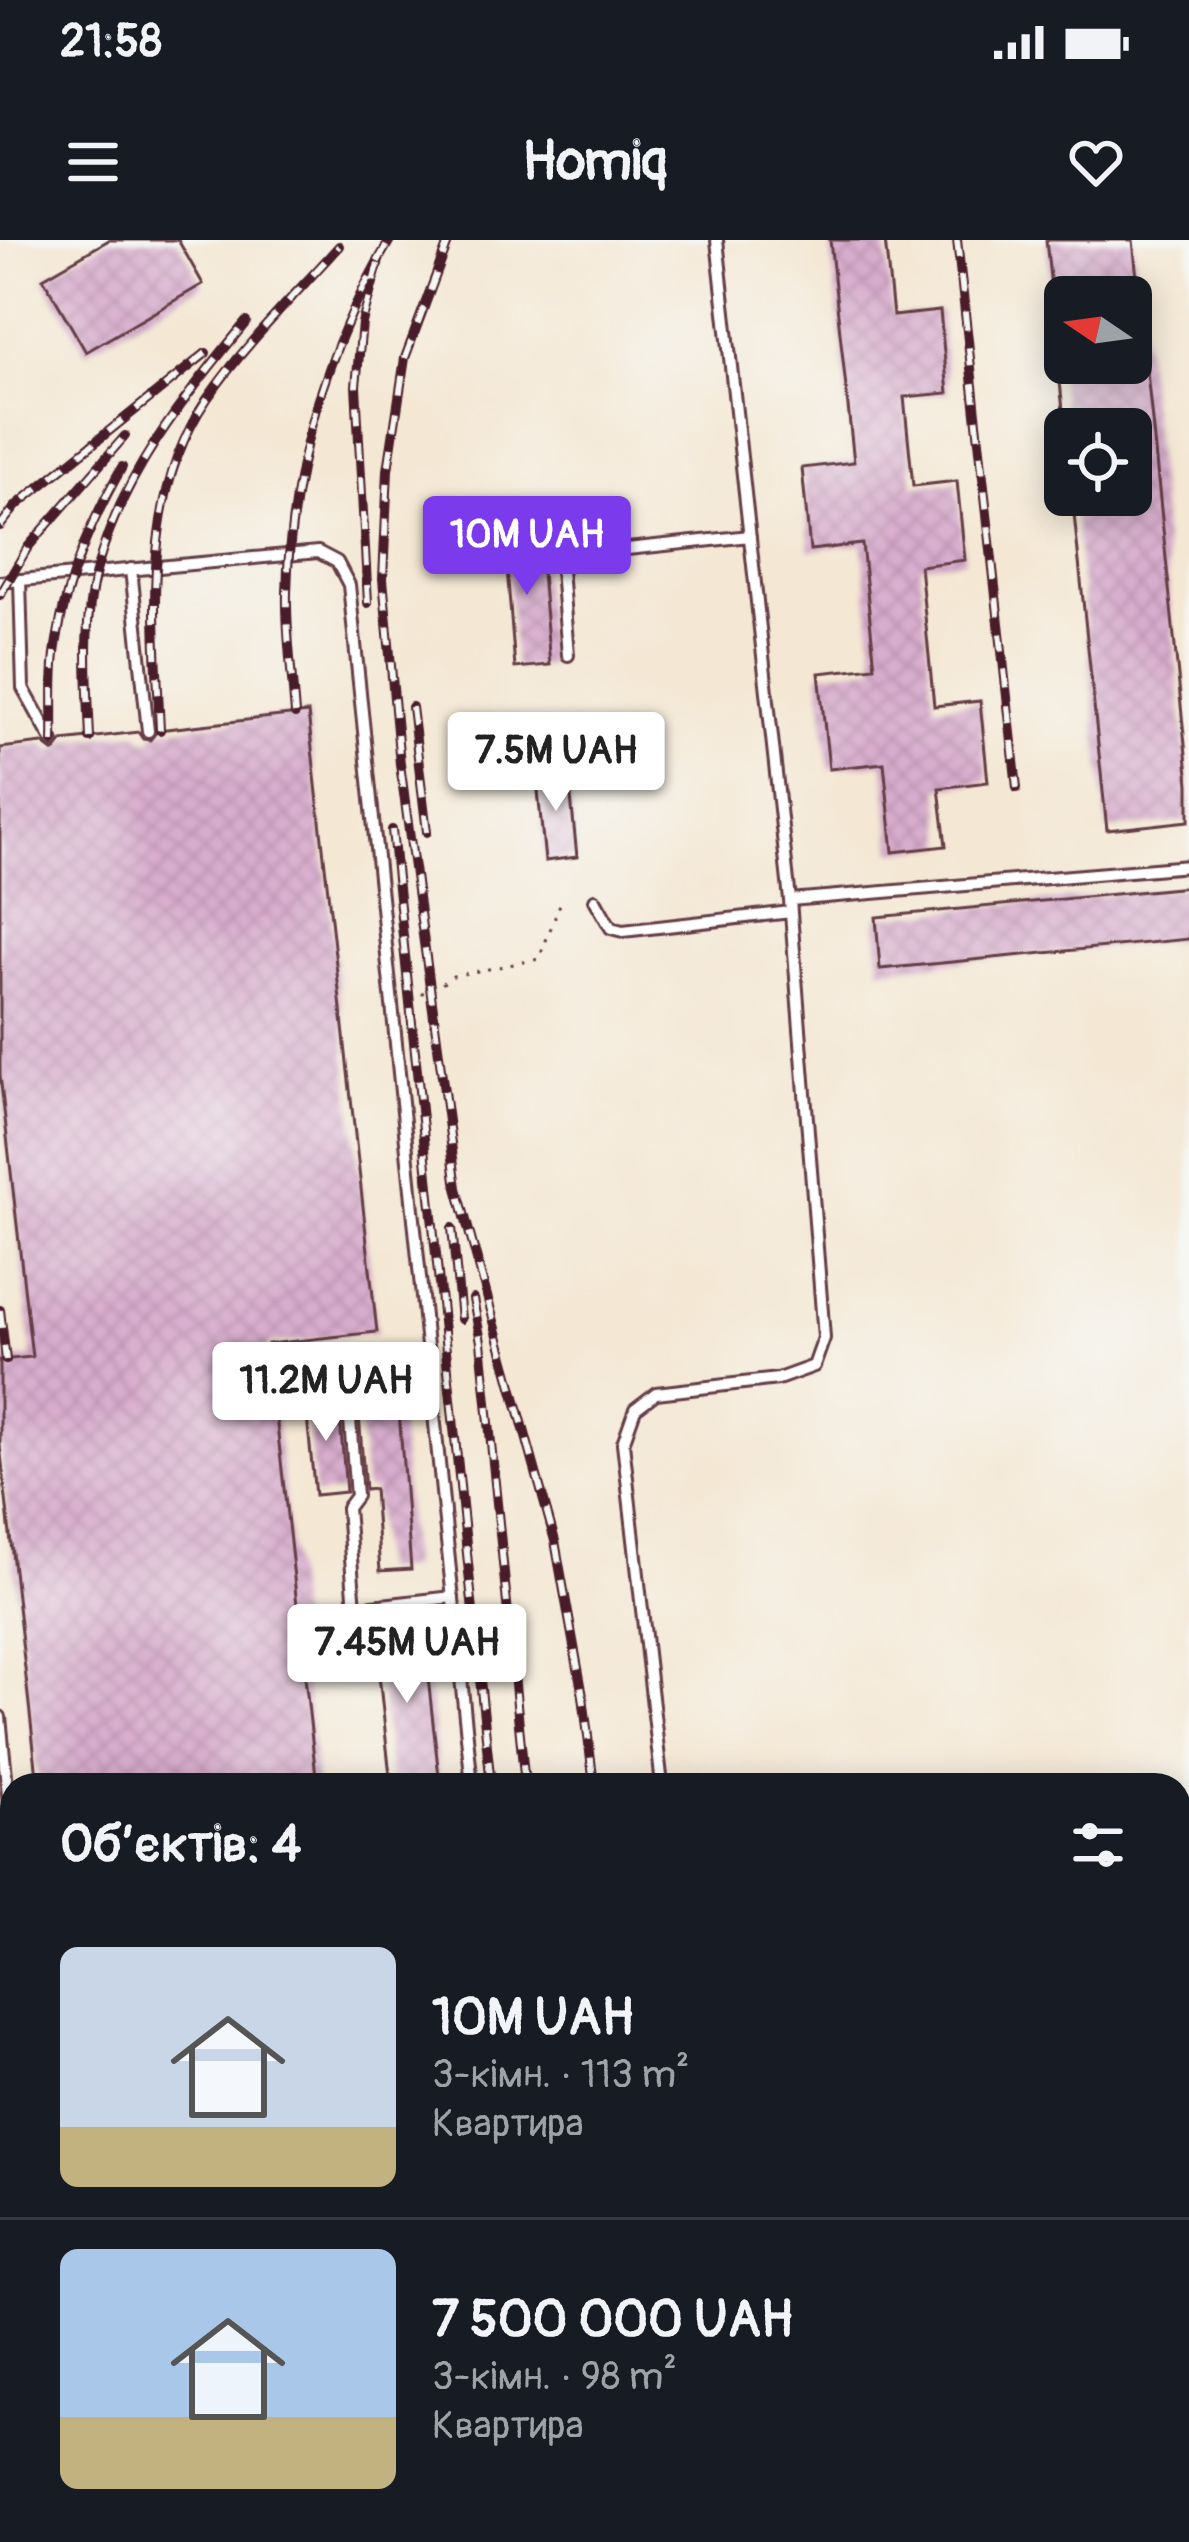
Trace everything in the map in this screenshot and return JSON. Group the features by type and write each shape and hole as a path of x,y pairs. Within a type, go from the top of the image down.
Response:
{"lane":[{"path":"661,1773 623,1443 634,1409 656,1393 778,1379 814,1366 824,1338 790,906 717,240"},
{"path":"510,513 556,508 568,655"},
{"path":"561,556 750,536"},
{"path":"0,582 318,552 337,562 349,585 471,1773"},
{"path":"131,569 148,731"},
{"path":"20,580 23,688 52,742"},
{"path":"595,900 610,928 622,931 790,906 1189,866"},
{"path":"430,1370 346,1382 356,1496 347,1508 353,1587 356,1609 453,1597"},
{"path":"0,1717 6,1773"}],"path":[{"path":"392,996 431,992 453,976 539,959 560,904"}],"building":[{"path":"109,240 178,240 203,284 86,352 43,278"},
{"path":"830,240 885,240 893,316 940,311 948,393 904,397 913,486 957,481 965,560 920,566 934,706 980,701 988,782 939,788 946,846 893,852 884,763 829,769 819,673 875,667 862,544 810,550 802,468 854,462"},
{"path":"1046,240 1133,240 1137,276 1050,276"},
{"path":"1060,384 1148,384 1151,408 1063,408"},
{"path":"1152,421 1189,821 1107,830 1074,516 1152,516"},
{"path":"538,527 550,665 515,668 504,530"},
{"path":"308,713 377,1332 268,1344 316,1773 37,1773 0,1445 0,1360 32,1357 0,1075 0,748 42,743 54,752 63,741 138,732 150,740 158,730"},
{"path":"568,767 577,857 545,861 536,771"},
{"path":"1189,887 1189,939 880,969 876,917"},
{"path":"338,1394 346,1492 315,1495 305,1397"},
{"path":"398,1399 411,1569 380,1571 374,1489 365,1490 358,1402"},
{"path":"422,1624 439,1773 390,1773 374,1629"}],"railway":[{"path":"295,714 287,593 304,455 347,323 390,240"},
{"path":"449,240 405,358 388,470 383,579 400,764 457,1188 555,1541 593,1773"},
{"path":"957,240 1017,788"},
{"path":"160,730 156,560 171,477 207,399 254,339 339,246"},
{"path":"368,603 356,386 362,323 380,257"},
{"path":"90,738 89,613 107,537 157,439 246,322"},
{"path":"0,526 17,505 206,353"},
{"path":"0,595 28,547 125,436"},
{"path":"53,742 53,678 61,617 90,529 122,467"},
{"path":"412,707 427,832"},
{"path":"392,830 490,1773"},
{"path":"452,1228 461,1319"},
{"path":"473,1299 524,1773"},
{"path":"0,1310 6,1360"}]}
